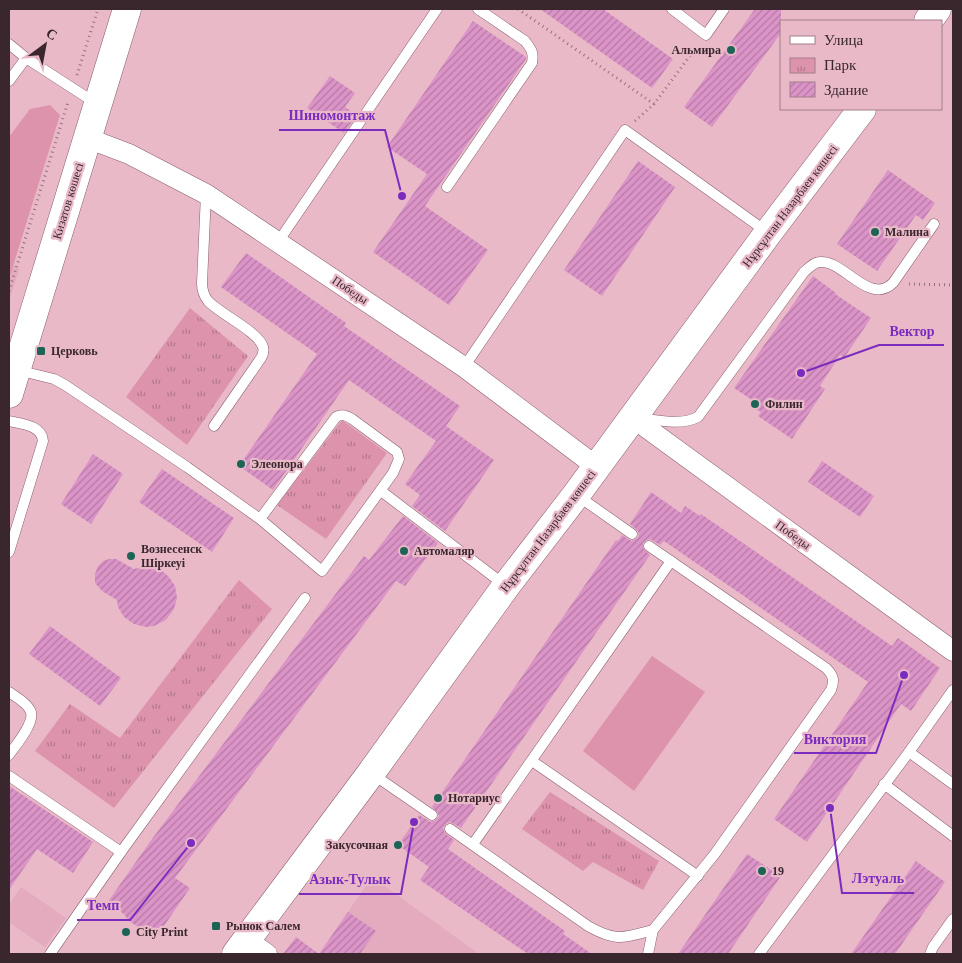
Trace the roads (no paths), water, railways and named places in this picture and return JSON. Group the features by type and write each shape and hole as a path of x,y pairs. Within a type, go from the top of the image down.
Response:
{"main road":[{"path":"929,20 937,9"},
{"name":"Кизатов көшесі","path":"12,382 126,10"},
{"name":"Нұрсұлтан Назарбаев көшесі","path":"250,949 371,773 506,586 597,467 768,233 861,110"}],"street":[{"name":"Победы","path":"87,138 129,154 206,194 464,366 597,467"},
{"name":"Победы","path":"633,418 953,652"}],"lane":[{"path":"278,242 437,9"},
{"path":"447,187 532,63 534,55 525,42 478,9"},
{"path":"672,9 706,35 724,9"},
{"path":"9,44 26,58 98,105"},
{"path":"9,81 26,58"},
{"path":"464,366 625,130 768,233"},
{"path":"206,194 202,290 209,302 256,336 264,347 261,358 214,426"},
{"path":"633,418 679,422 698,417 804,272 816,263 830,264 866,286 880,291 888,288 893,283 934,224"},
{"path":"12,382 54,379 65,385 260,519 322,571 381,491 397,465 399,459 397,452 347,416 341,415 336,417 260,519"},
{"path":"9,421 37,429 41,433 43,442 9,552"},
{"path":"381,491 506,586"},
{"path":"576,495 632,534"},
{"path":"648,954 653,930 698,876 741,818 834,684 831,672 826,668 649,546"},
{"path":"473,844 671,562"},
{"path":"50,954 121,852 305,598"},
{"path":"759,954 953,690"},
{"path":"9,692 25,704 32,714 28,726 9,755"},
{"path":"909,752 953,784"},
{"path":"532,761 698,876"},
{"path":"371,773 432,815"},
{"path":"9,776 121,852"},
{"path":"884,784 953,836"},
{"path":"450,829 599,932 620,938 653,930"},
{"path":"930,954 953,919"}],"place":[{"name":"Альмира","path":"731,50"},
{"name":"Шиномонтаж","path":"402,196"},
{"name":"Малина","path":"875,232"},
{"name":"Церковь","path":"41,351"},
{"name":"Вектор","path":"801,373"},
{"name":"Филин","path":"755,404"},
{"name":"Элеонора","path":"241,464"},
{"name":"Автомаляр","path":"404,551"},
{"name":"Вознесенск Шіркеуі","path":"131,556"},
{"name":"Виктория","path":"904,675"},
{"name":"Нотариус","path":"438,798"},
{"name":"Лэтуаль","path":"830,808"},
{"name":"Азык-Тулык","path":"414,822"},
{"name":"Темп","path":"191,843"},
{"name":"Закусочная","path":"398,845"},
{"name":"19","path":"762,871"},
{"name":"Рынок Салем","path":"216,926"},
{"name":"City Print","path":"126,932"}]}
